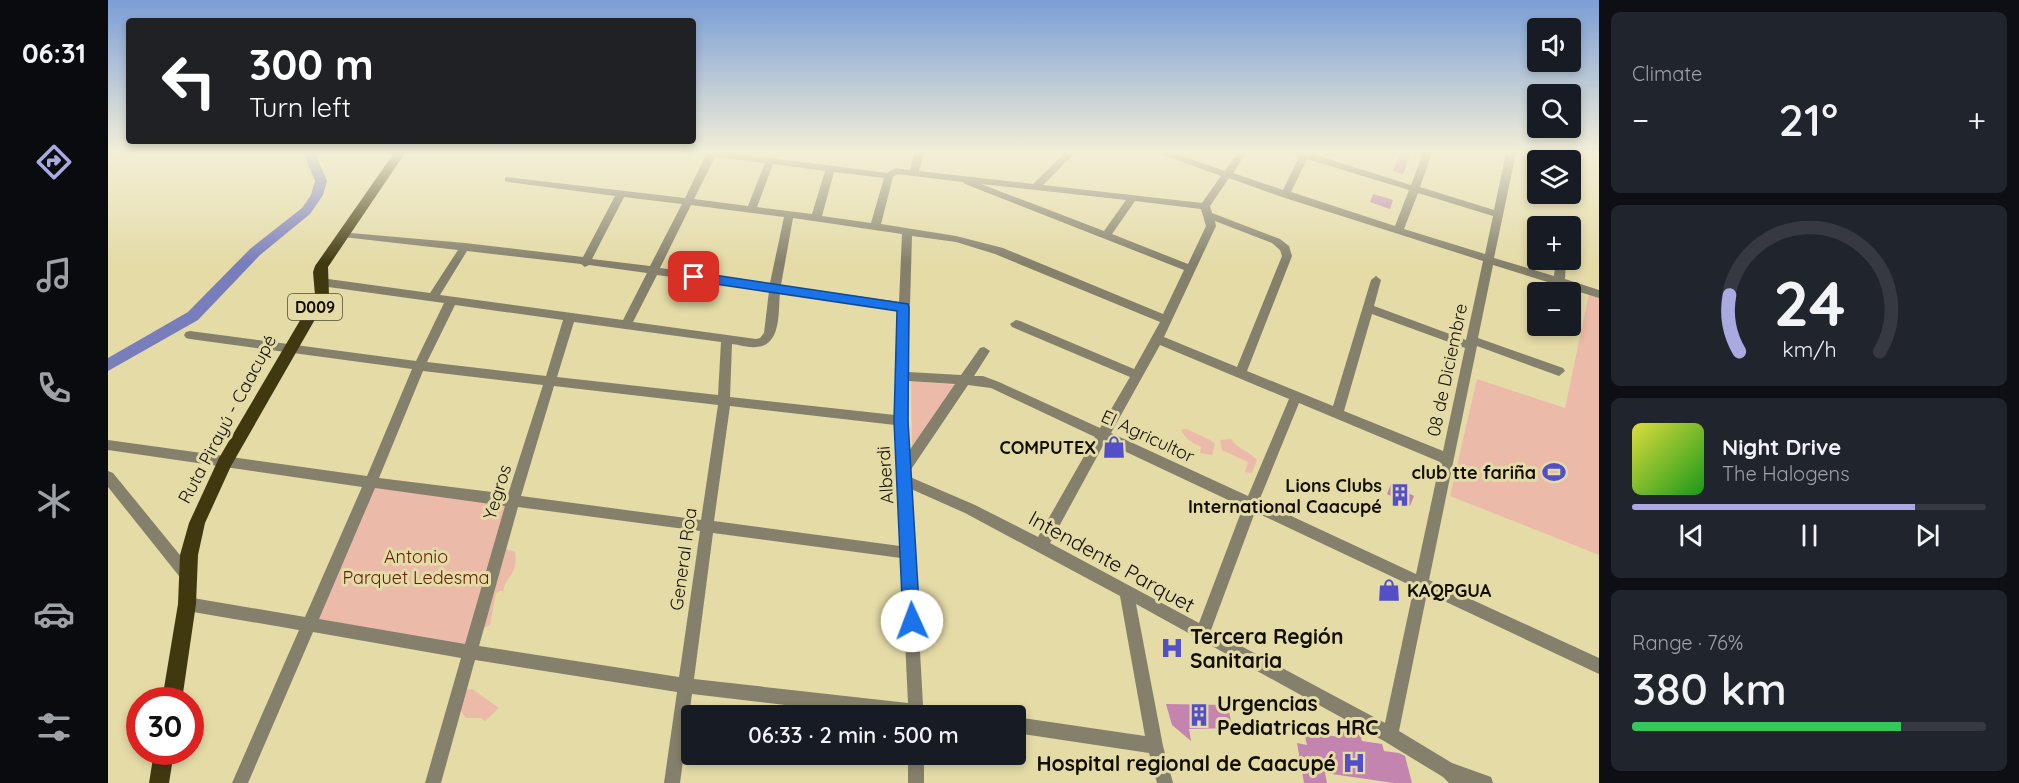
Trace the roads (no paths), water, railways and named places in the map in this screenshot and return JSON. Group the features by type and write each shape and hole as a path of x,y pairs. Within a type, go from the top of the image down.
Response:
{"main road":[{"name":"Ruta Pirayú - Caacupé","path":"174,687 187,604 189,555 197,523 225,463 322,295 320,272 322,266 374,190"},
{"path":"159,783 162,765"}],"street":[{"path":"587,190 816,218 956,239 999,251 1166,320"},
{"path":"627,325 695,190"},
{"path":"751,210 759,190"},
{"path":"816,218 824,190"},
{"path":"875,227 886,190"},
{"path":"985,190 1191,269"},
{"path":"1067,190 1133,197 1206,210 1276,241 1285,248 1287,256 1240,373"},
{"path":"1041,545 1157,339 1211,226 1206,210 1217,190"},
{"path":"1269,190 1559,282 1560,270"},
{"path":"1285,195 1287,190"},
{"path":"1398,231 1414,190"},
{"path":"1424,190 1499,211"},
{"name":"08 de Diciembre","path":"1390,735 1503,190"},
{"path":"585,263 621,194"},
{"path":"1107,236 1133,197"},
{"path":"321,282 756,343 764,341 770,334 775,287 789,215"},
{"name":"Alberdi","path":"907,232 901,421 915,705"},
{"path":"343,234 465,246 775,287 903,308"},
{"path":"434,297 465,246"},
{"path":"1336,413 1376,280"},
{"path":"1581,289 1599,294"},
{"path":"240,783 419,366 452,299"},
{"path":"1368,308 1559,371"},
{"name":"Yegros","path":"433,783 513,500 570,316"},
{"path":"1016,324 1137,375"},
{"path":"190,335 419,366 901,421"},
{"name":"General Roa","path":"672,783 683,684 724,402 728,339"},
{"path":"1157,339 1448,459"},
{"path":"905,475 984,351"},
{"name":"El Agricultor","path":"902,376 983,381 995,385 1599,666"},
{"path":"1202,634 1251,504 1296,396"},
{"path":"108,445 225,463 909,554"},
{"name":"Intendente Parquet","path":"905,475 1041,545 1390,735 1454,777 1485,783"},
{"path":"108,477 188,576"},
{"path":"1127,593 1155,747 1165,783"},
{"path":"187,604 470,652 683,684 851,705"},
{"path":"1026,727 1155,747"},
{"path":"916,765 916,783"}],"waterway":[{"path":"108,365 193,316 255,252 306,211 319,190"}],"place":[{"name":"COMPUTEX","path":"1114,447"},
{"name":"club tte fariña","path":"1554,472"},
{"name":"Lions Clubs International Caacupé","path":"1400,495"},
{"name":"KAQPGUA","path":"1389,590"},
{"name":"Tercera Región Sanitaria","path":"1172,648"},
{"name":"Urgencias Pediatricas HRC","path":"1199,715"},
{"name":"Hospital regional de Caacupé","path":"1354,763"}],"park label":[{"name":"Antonio Parquet Ledesma","path":"416,566"}]}
